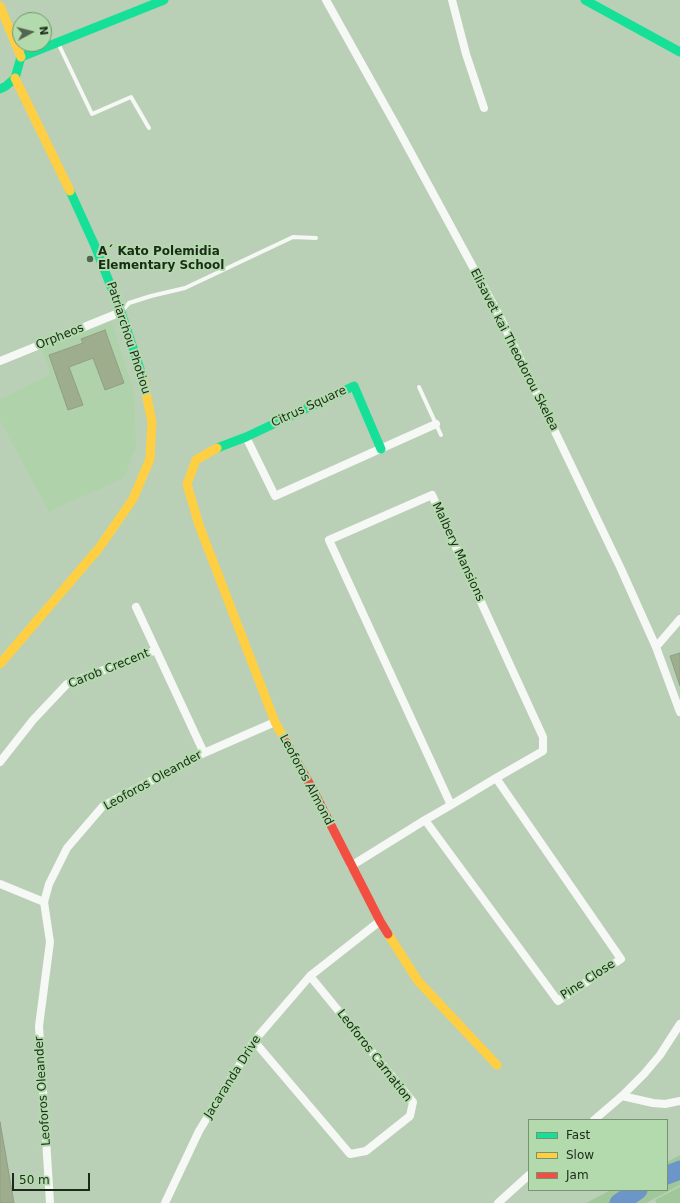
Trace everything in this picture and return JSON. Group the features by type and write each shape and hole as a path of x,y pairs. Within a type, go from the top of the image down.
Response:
{"street":[{"path":"22,57 164,0"},
{"name":"Elisavet kai Theodorou Skelea","path":"326,0 500,317 618,562 656,647 680,712"},
{"path":"452,0 466,54 484,108"},
{"path":"584,0 680,52"},
{"path":"0,6 22,57 16,78 0,89"},
{"name":"Patriarchou Photiou","path":"0,664 99,548 133,499 150,459 152,422 146,386 121,312 95,246 16,78"},
{"name":"Orpheos","path":"0,361 121,312"},
{"name":"Citrus Square","path":"196,460 215,449 246,437 354,386 381,449"},
{"path":"246,437 275,496 436,424"},
{"name":"Leoforos Almond","path":"196,460 187,484 199,525 276,722 313,790 380,921 418,981 497,1065"},
{"name":"Malbery Mansions","path":"351,866 425,820 452,805 543,751 543,737 432,495 329,540 452,805"},
{"path":"136,607 204,753"},
{"path":"656,647 680,619"},
{"name":"Carob Crecent","path":"0,762 33,720 67,684 156,650"},
{"name":"Leoforos Oleander","path":"50,1203 39,1026 50,942 44,902 49,884 67,848 103,806 204,753 276,722"},
{"name":"Pine Close","path":"425,820 558,1001 621,959 496,778"},
{"path":"0,884 44,902"},
{"name":"Jacaranda Drive","path":"165,1203 199,1132 254,1041 310,976 380,921"},
{"name":"Leoforos Carnation","path":"254,1041 350,1154 366,1151 410,1116 413,1102 310,976"},
{"path":"595,1119 622,1096 644,1074 660,1055 680,1024"},
{"path":"622,1096 653,1103 665,1104 680,1100"},
{"path":"498,1203 528,1176"}],"lane":[{"path":"58,43 92,114 131,97 149,128"},
{"path":"121,312 129,303 185,288 293,237 316,238"},
{"path":"419,387 441,435"}],"shaded area":[{"path":"112,322 134,391 136,447 124,478 49,512 0,421 0,399 50,374 42,348"},
{"path":"680,1155 680,1185 646,1203 586,1203 609,1191 668,1191 668,1161"},
{"path":"680,1187 680,1203 657,1203 655,1200"}],"building":[{"path":"105,330 124,383 105,390 93,358 69,367 83,405 68,410 49,355 83,343 81,339"},
{"path":"680,653 680,686 670,656"},
{"path":"0,1122 14,1203 0,1203"}],"waterway":[{"path":"668,1175 680,1170"},
{"path":"619,1203 637,1191"}],"traffic: fast":[{"path":"21,57 164,0"},
{"path":"585,0 680,52"},
{"path":"0,89 15,78 21,57"},
{"path":"70,191 95,246 121,312 143,378"},
{"path":"217,448 246,437 354,386 381,449"}],"traffic: slow":[{"path":"0,6 21,57"},
{"path":"15,78 70,191"},
{"path":"0,664 99,548 133,499 150,459 152,422 143,378"},
{"path":"217,448 196,460 187,484 199,525 275,722 286,742"},
{"path":"388,934 418,981 497,1065"}],"traffic: jam":[{"path":"286,742 313,790 388,934"}],"place":[{"name":"A´ Kato Polemidia Elementary School","path":"90,259"}]}
